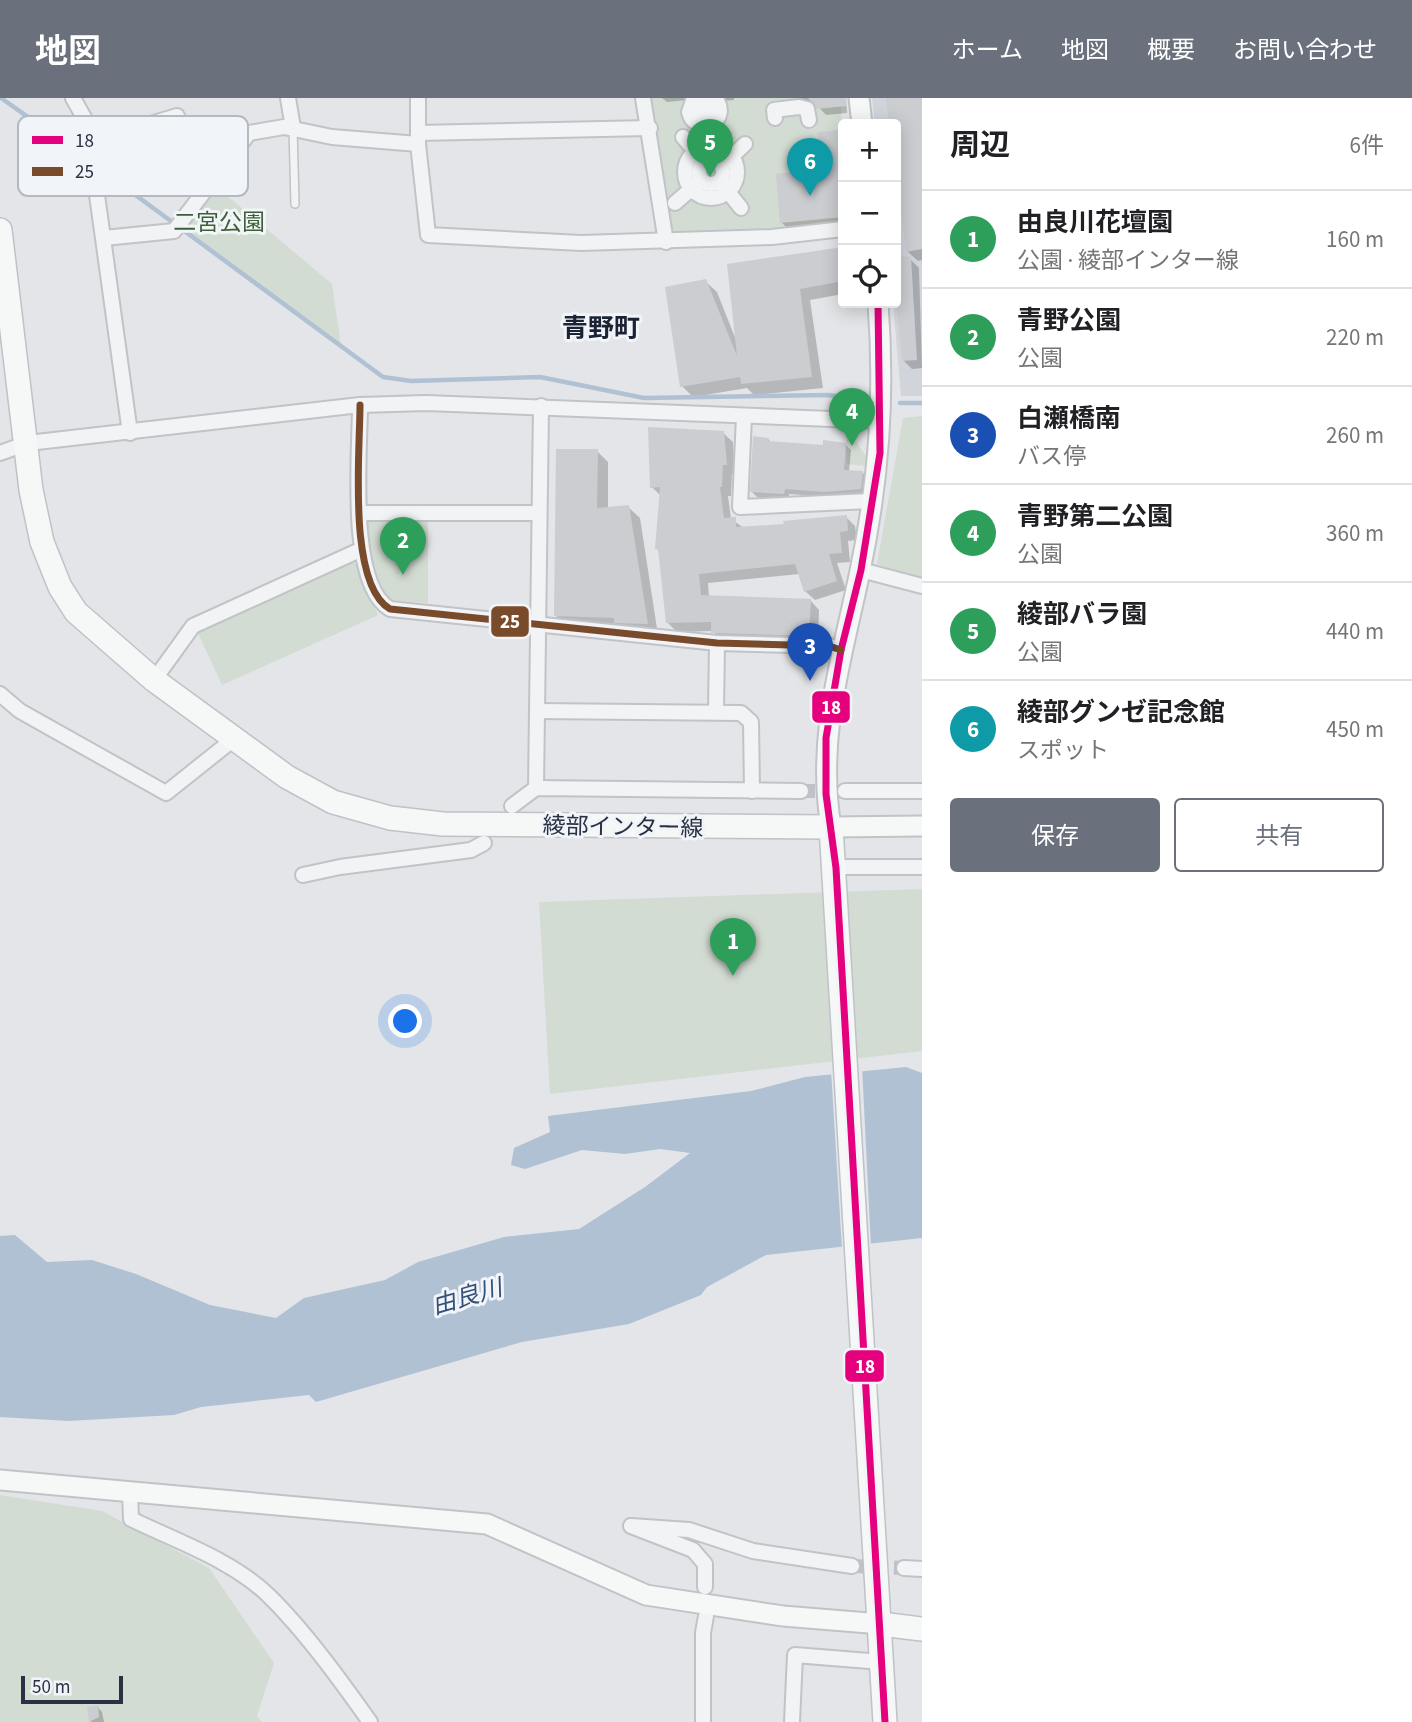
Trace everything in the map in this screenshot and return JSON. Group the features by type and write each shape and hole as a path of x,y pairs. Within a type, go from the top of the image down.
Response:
{"main road":[{"name":"綾部インター線","path":"0,230 32,490 41,542 61,587 76,612 154,680 287,777 333,802 390,818 443,824 831,827"},
{"path":"831,827 841,873 873,1533 886,1722"},
{"path":"881,1624 922,1629"}],"street":[{"path":"73,98 83,116"},
{"path":"288,98 293,128"},
{"path":"418,98 418,138 428,235 581,243 666,242 772,237 838,230"},
{"path":"643,98 650,128 666,242"},
{"path":"859,98 861,119"},
{"path":"775,118 774,110 799,107 807,109 809,120"},
{"path":"248,134 293,128 332,137 418,138 650,128"},
{"path":"683,137 700,157"},
{"path":"741,208 725,174 714,146 685,171 712,198 725,174 744,144"},
{"path":"676,203 697,184"},
{"path":"98,196 130,433"},
{"path":"104,238 174,231 199,196"},
{"path":"878,308 882,421 880,453 860,570 841,650 826,738 826,794 831,827 922,826"},
{"path":"0,453 28,443 360,405 426,402 882,421"},
{"path":"360,405 360,550 380,603 390,610 539,622 717,643 829,646 841,650"},
{"path":"536,788 541,406"},
{"path":"744,415 740,507 870,501"},
{"path":"359,513 538,513"},
{"path":"154,680 194,626 360,550"},
{"path":"860,570 922,586"},
{"path":"716,711 717,643"},
{"path":"0,694 20,711 166,793 235,738"},
{"path":"537,711 741,713 751,722 752,792"},
{"path":"512,807 536,788 801,791"},
{"path":"845,791 922,791"},
{"path":"303,876 340,867 471,850 484,843"},
{"path":"841,873 922,867"},
{"path":"0,1480 487,1524 646,1595 783,1616 881,1624"},
{"path":"130,1493 131,1519 236,1572 268,1595 345,1686 370,1722"},
{"path":"705,1587 705,1564 693,1550 631,1526 689,1530 753,1551 852,1566"},
{"path":"904,1568 922,1569"},
{"path":"703,1722 706,1615"},
{"path":"792,1722 794,1655 869,1661"}],"lane":[{"path":"293,128 295,204"}],"shaded area":[{"path":"872,98 922,98 922,396 901,396 893,308 901,308 901,119 874,119"}],"green space":[{"path":"648,98 841,98 841,119 838,119 838,223 751,232 672,235"},
{"name":"二宮公園","path":"203,196 227,196 332,284 341,346 181,226"},
{"path":"922,416 922,581 877,564 903,418"},
{"path":"846,435 851,435 866,456 866,466 847,464"},
{"path":"428,518 428,603 388,600 366,551 366,523 372,519"},
{"path":"345,560 357,564 378,615 222,685 196,629"},
{"path":"922,889 922,1051 550,1094 539,902"},
{"path":"0,1495 102,1511 209,1568 274,1663 257,1716 262,1722 0,1722"}],"water":[{"name":"由良川","path":"906,1067 922,1073 922,1238 766,1255 707,1287 701,1295 629,1324 522,1342 316,1402 309,1395 201,1407 174,1415 68,1421 0,1417 0,1236 15,1235 47,1262 92,1260 136,1274 210,1305 276,1318 304,1298 385,1280 418,1262 504,1237 579,1229 645,1187 690,1153 660,1149 625,1154 582,1150 525,1169 511,1165 514,1148 550,1132 548,1116 751,1091 805,1077"}],"pier":[{"path":"862,1066 871,1247 842,1249 831,1070"}],"building":[{"path":"808,98 846,98 846,106 817,109"},
{"path":"886,98 922,98 922,249 906,252 901,213 901,119 888,119"},
{"path":"838,130 838,217 780,223 776,174 822,169 818,132"},
{"path":"838,248 838,282 800,289 812,377 741,384 740,377 680,387 665,287 706,279 737,356 727,264"},
{"path":"901,256 911,257 917,360 902,361 897,308 901,308"},
{"path":"648,427 724,431 727,465 723,465 720,487 724,518 736,517 736,527 784,524 783,521 847,515 848,531 840,532 842,553 829,554 837,581 804,592 795,564 699,574 701,595 811,599 809,636 711,633 711,622 666,623 658,549 655,549 660,487 650,488"},
{"path":"753,436 769,438 768,441 823,445 823,440 846,443 844,470 863,471 861,489 824,492 785,489 784,494 750,492"},
{"path":"556,449 598,449 597,508 629,505 648,624 614,623 614,618 554,616"},
{"path":"98,1705 99,1717 89,1722 87,1707"}],"waterway":[{"path":"1,98 27,116"},
{"path":"137,196 383,377 411,381 540,377 644,398 828,395 857,399"},
{"path":"900,403 922,403"}],"tunnel":[{"path":"801,791 835,791"},
{"path":"852,1566 904,1568"}],"transit line":[{"name":"18","path":"878,308 880,453 861,570 841,650 826,738 826,794 836,868 885,1722"},
{"name":"25","path":"360,405 358,483 362,546 367,573 376,595 390,609 717,643 829,646 841,650"}],"place":[{"name":"綾部バラ園","path":"710,177"},
{"name":"綾部グンゼ記念館","path":"810,196"},
{"name":"青野第二公園","path":"852,446"},
{"name":"青野公園","path":"403,575"},
{"name":"白瀬橋南","path":"810,681"},
{"name":"由良川花壇園","path":"733,976"}],"district":[{"name":"青野町","path":"601,328"}]}
